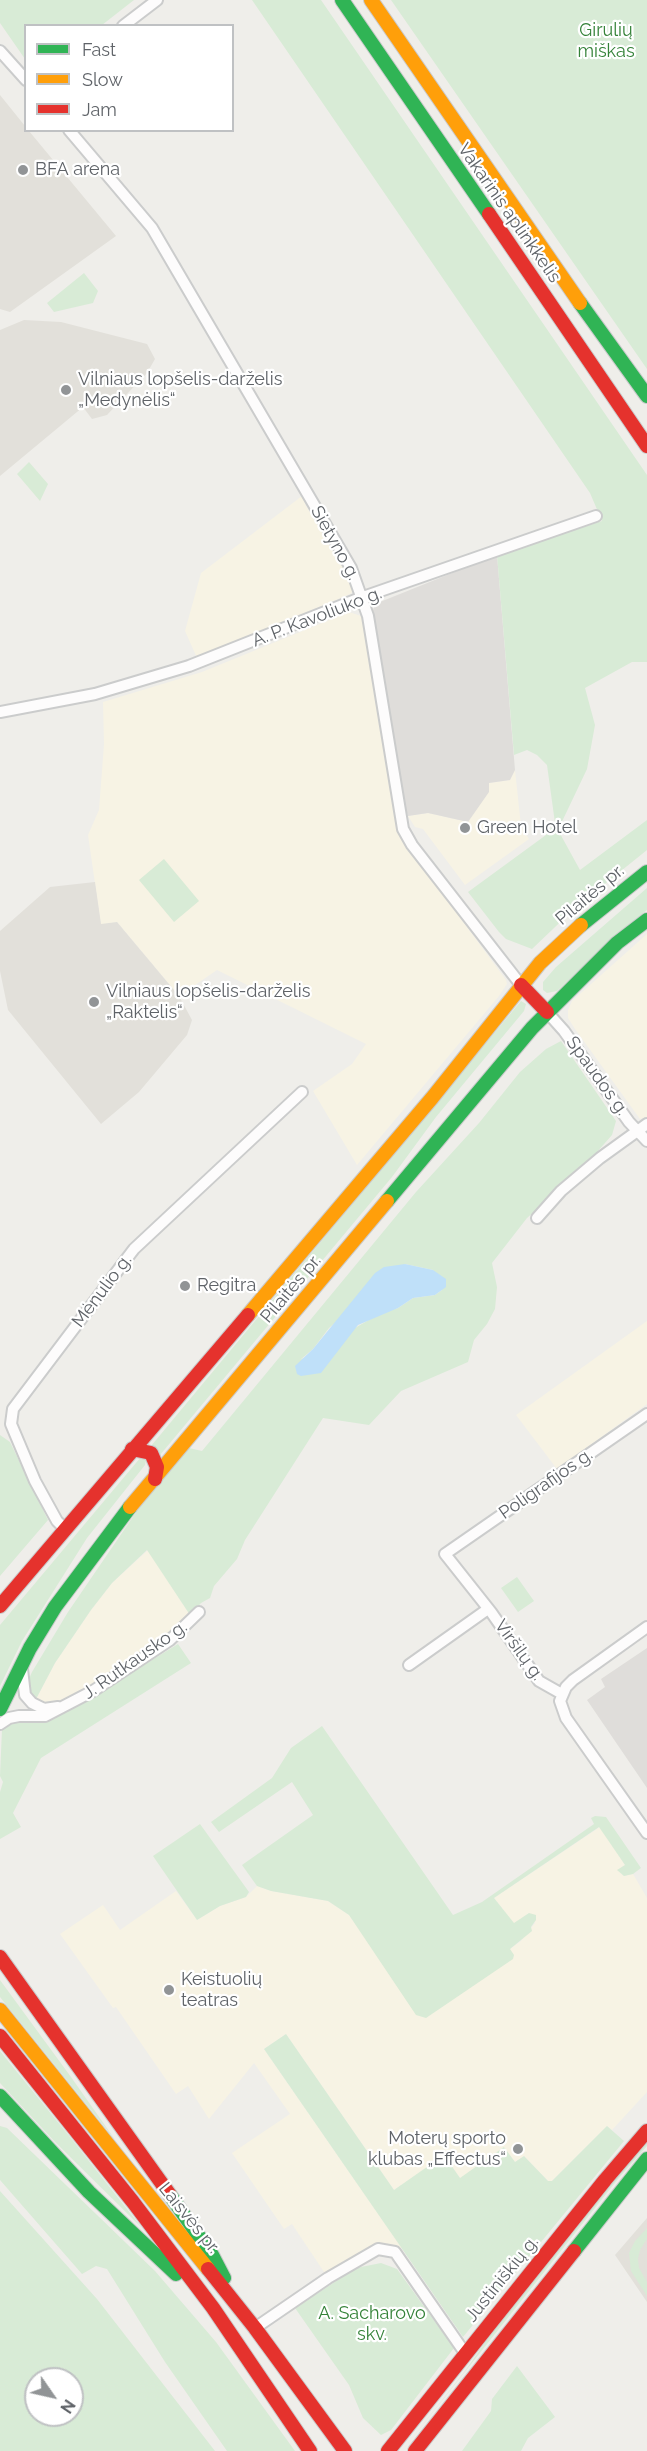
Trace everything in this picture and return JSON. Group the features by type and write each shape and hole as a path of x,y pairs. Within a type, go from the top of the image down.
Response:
{"main road":[{"name":"Vakarinis aplinkkelis","path":"342,0 647,446"},
{"name":"Vakarinis aplinkkelis","path":"371,0 589,316 647,396"},
{"name":"Pilaitės pr.","path":"0,1606 432,1098 553,949 647,872"},
{"name":"Pilaitės pr.","path":"0,1709 21,1664 55,1607 75,1578 155,1479 547,1012 617,943 647,920"},
{"path":"521,986 547,1012"},
{"path":"132,1449 145,1450 155,1458 157,1467 155,1479"},
{"path":"0,1957 212,2255 239,2308"},
{"name":"Laisvės pr.","path":"0,2010 255,2328 345,2451"},
{"name":"Laisvės pr.","path":"0,2036 133,2202 213,2308 310,2451"},
{"name":"Laisvės pr.","path":"0,2096 89,2192 213,2308"},
{"name":"Justiniškių g.","path":"388,2451 604,2180 647,2132"},
{"name":"Justiniškių g.","path":"415,2451 647,2159"}],"street":[{"path":"126,24 157,0"},
{"path":"0,51 24,78"},
{"name":"Sietyno g.","path":"71,132 131,201 163,247 351,568 363,597 370,627 403,829 412,845 521,986"},
{"name":"A. P. Kavoliuko g.","path":"0,712 95,694 177,670 363,597 596,516"},
{"name":"Spaudos g.","path":"547,1012 564,1030 637,1131 647,1141"},
{"name":"Mėnulio g.","path":"65,1529 57,1521 35,1481 11,1424 13,1409 134,1249 302,1092"},
{"path":"537,1218 561,1191 600,1158 647,1124"},
{"name":"Poligrafijos g.","path":"445,1554 647,1414"},
{"name":"Viršilų g.","path":"445,1554 488,1609 539,1681 562,1694 560,1701 566,1718 647,1833"},
{"path":"409,1665 488,1609"},
{"name":"J. Rutkausko g.","path":"0,1724 9,1718 19,1716 45,1716 93,1691 170,1640 199,1612"},
{"path":"562,1694 573,1680 647,1627"},
{"name":"J. Rutkausko g.","path":"21,1664 25,1695 32,1704 44,1708 68,1705"},
{"path":"255,2328 327,2278 378,2249 395,2252 465,2353"}],"shaded area":[{"name":"BFA arena","path":"0,95 24,125 24,132 30,132 116,236 10,312 0,309"},
{"name":"Vilniaus lopšelis-darželis „Medynėlis“","path":"24,320 61,322 147,344 155,359 147,373 107,415 92,419 83,407 0,476 0,330"},
{"path":"302,496 355,590 197,658 185,631 201,573"},
{"path":"497,555 515,770 510,780 489,783 489,792 468,822 428,813 408,816 404,805 373,610 375,604"},
{"path":"349,612 361,616 364,623 397,823 416,858 507,984 357,1165 313,1091 352,1064 366,1044 217,970 179,996 117,922 101,925 88,835 99,810 104,744 103,702 202,672"},
{"path":"515,770 521,826 529,839 465,885 423,829 415,827 408,816 428,813 468,822 489,783 510,780"},
{"name":"Vilniaus lopšelis-darželis „Raktelis“","path":"95,882 101,924 117,922 179,996 192,1020 187,1035 139,1092 101,1124 8,1010 0,971 0,931 50,887"},
{"path":"647,934 647,1117 640,1119 575,1029 568,1018 568,1010 572,1001"},
{"path":"647,1321 647,1404 557,1469 516,1415"},
{"path":"148,1550 190,1615 168,1636 76,1695 48,1706 35,1701 55,1663 91,1610 112,1583"},
{"path":"647,1648 647,1788 587,1700 605,1687 601,1679"},
{"path":"600,1827 625,1865 618,1870 624,1876 633,1874 647,1898 647,2092 612,2130 607,2126 552,2181 548,2181 524,2156 515,2162 460,2178 444,2156 394,2190 286,2034 264,2049 402,2248 395,2252 378,2249 328,2278 292,2224 284,2229 232,2153 290,2114 254,2063 209,2119 188,2086 176,2094 116,2007 113,2008 60,1934 103,1905 120,1930 176,1891 197,1920 220,1906 246,1897 257,1886 271,1891 328,1901 349,1915 367,1940 510,1949 521,1941 535,1923 529,1913 514,1924 494,1898"},
{"path":"647,2218 647,2302 615,2255"}],"green space":[{"path":"0,0 134,0 103,24 24,24 24,58 0,23"},
{"path":"252,0 321,0 647,475 647,662 632,662 585,688 595,725 587,769 558,830 580,870 647,820 647,850 575,908 532,949 506,939 468,892 546,835 555,823 547,765 537,755 527,750 514,755 497,555 602,521 590,493"},
{"name":"Girulių miškas","path":"391,0 647,0 647,369"},
{"path":"84,273 98,291 93,303 54,312 47,303"},
{"path":"29,462 48,484 40,501 17,474"},
{"path":"164,859 199,901 174,922 139,880"},
{"path":"647,888 647,910 622,930 557,991 547,993 543,990 543,982 556,967"},
{"path":"521,1001 526,1004 524,1011 436,1117 392,1177 160,1455 151,1446"},
{"path":"561,1041 616,1121 612,1135 582,1169 527,1218 492,1263 497,1287 495,1309 474,1340 468,1362 401,1391 369,1425 323,1418 245,1540 237,1559 214,1586 210,1598 201,1603 190,1615 147,1550 112,1583 91,1610 55,1663 35,1701 29,1693 28,1681 32,1672 68,1612 139,1508 189,1448 202,1451 416,1192 479,1123 520,1072 546,1049","holes":["405,1264 433,1270 442,1290 435,1295 413,1298 398,1308 379,1314 300,1360 313,1349 329,1328"]},
{"path":"0,1435 10,1442 48,1520 0,1576"},
{"path":"141,1457 146,1460 145,1465 87,1538 22,1641 0,1686 0,1625"},
{"path":"517,1577 534,1601 518,1612 501,1588"},
{"path":"178,1644 191,1663 41,1758 13,1813 21,1827 0,1839 0,1792 3,1782 0,1776 2,1729 14,1721 44,1720 79,1705"},
{"path":"322,1726 453,1915 482,1902 594,1824 591,1818 595,1816 606,1817 641,1868 633,1874 624,1876 617,1870 625,1865 599,1827 494,1898 514,1923 529,1913 536,1915 536,1920 531,1927 532,1931 510,1949 514,1955 513,1959 426,2018 416,2015 349,1915 328,1901 271,1891 257,1886 242,1865 313,1815 292,1782 219,1832 211,1822 272,1778 291,1748"},
{"path":"200,1824 249,1892 246,1897 220,1906 197,1920 153,1856"},
{"path":"0,1980 71,2077 116,2141 0,1997"},
{"path":"286,2034 394,2190 444,2155 460,2178 504,2147 515,2162 524,2156 548,2181 552,2181 607,2126 624,2141 463,2337 264,2049"},
{"path":"0,2051 142,2228 56,2143 0,2083"},
{"path":"0,2126 7,2128 155,2271 216,2342 295,2451 227,2451 165,2362 107,2269 96,2266 82,2274 0,2180"},
{"path":"647,2142 647,2146 618,2179 402,2451 465,2371 506,2313 584,2215"},
{"path":"0,2191 97,2299 215,2451 0,2451"},
{"path":"647,2228 647,2239 640,2250 638,2259 639,2268 647,2282 647,2296 631,2271 629,2253 635,2241"},
{"name":"A. Sacharovo skv.","path":"381,2263 397,2269 454,2348 391,2430 381,2435 363,2418 349,2385 295,2308 356,2268"},
{"path":"517,2366 555,2417 528,2438 521,2451 462,2451 491,2411 492,2399"}],"water":[{"path":"405,1264 433,1270 446,1279 446,1287 435,1295 413,1298 398,1308 358,1325 321,1373 301,1376 297,1374 295,1366 313,1349 375,1273 384,1267"}],"traffic: fast":[{"path":"342,0 489,214"},
{"path":"580,303 647,396"},
{"path":"581,925 647,872"},
{"path":"387,1201 532,1028 617,943 647,920"},
{"path":"0,1709 30,1648 55,1607 130,1507"},
{"path":"0,2096 89,2192 176,2274"},
{"path":"574,2251 647,2159"},
{"path":"170,2195 212,2255 224,2278"}],"traffic: slow":[{"path":"371,0 580,303"},
{"path":"248,1315 432,1098 540,963 581,925"},
{"path":"130,1507 387,1201"},
{"path":"0,2010 208,2269"}],"traffic: jam":[{"path":"489,214 647,446"},
{"path":"521,985 547,1012"},
{"path":"0,1606 248,1315"},
{"path":"132,1449 151,1453 157,1467 155,1479"},
{"path":"0,1957 170,2195"},
{"path":"0,2036 133,2202 213,2308 310,2451"},
{"path":"388,2451 605,2180 647,2131"},
{"path":"415,2451 574,2251"},
{"path":"208,2269 255,2328 345,2451"}],"place":[{"name":"BFA arena","path":"23,170"},
{"name":"Vilniaus lopšelis-darželis „Medynėlis“","path":"66,390"},
{"name":"Green Hotel","path":"465,828"},
{"name":"Vilniaus lopšelis-darželis „Raktelis“","path":"94,1002"},
{"name":"Regitra","path":"185,1286"},
{"name":"Keistuolių teatras","path":"169,1990"},
{"name":"Moterų sporto klubas „Effectus“","path":"518,2149"}]}
